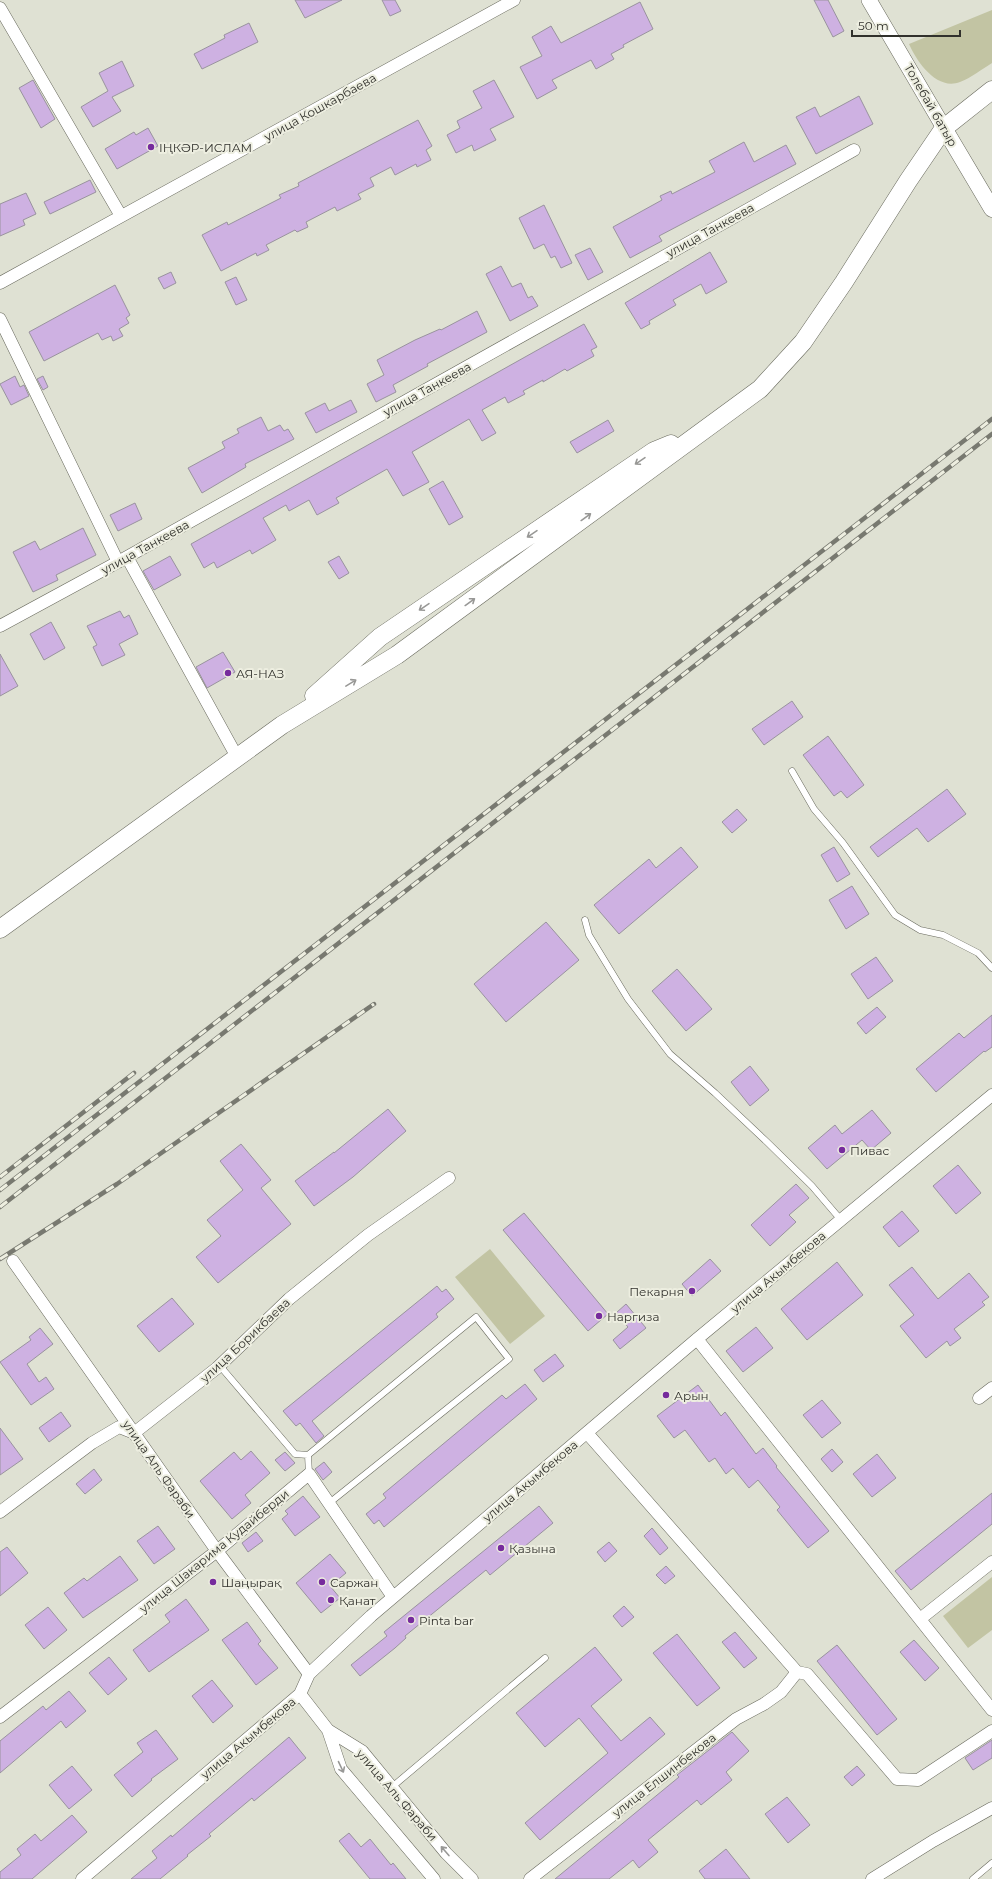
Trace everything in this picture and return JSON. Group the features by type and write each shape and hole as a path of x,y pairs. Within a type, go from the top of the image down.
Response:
{"main road":[{"path":"0,929 282,725 397,655 760,389 803,342 844,282 908,181 944,128 992,90"},
{"name":"Толебай батыр","path":"944,128 992,209"},
{"path":"282,725 380,637 654,451 712,425"},
{"path":"380,637 380,647 384,654 397,655"}],"street":[{"name":"улица Кошкарбаева","path":"0,282 514,0"},
{"name":"Толебай батыр","path":"870,0 944,128"},
{"path":"0,8 120,216"},
{"name":"улица Танкеева","path":"0,626 122,560 854,150"},
{"path":"0,319 122,560 237,757"},
{"name":"улица Акымбекова","path":"82,1879 300,1694 309,1674 394,1597 697,1339 992,1095"},
{"name":"улица Борикбаева","path":"134,1433 220,1366 290,1298 368,1236 449,1178"},
{"name":"улица Аль Фараби","path":"13,1261 217,1551 309,1674"},
{"path":"697,1339 992,1710"},
{"path":"979,1398 992,1388"},
{"path":"0,1512 92,1443 119,1426 134,1433"},
{"path":"586,1433 797,1672 808,1674 897,1779 918,1780 992,1731"},
{"path":"309,1474 328,1504 394,1597"},
{"name":"улица Шакарима Кудайберди","path":"0,1717 217,1551 309,1474"},
{"path":"920,1619 992,1562"},
{"name":"улица Елшинбекова","path":"530,1879 736,1719 764,1704 781,1692 797,1672"},
{"path":"300,1694 328,1730"},
{"name":"улица Аль Фараби","path":"328,1730 362,1751 446,1853 472,1879"},
{"name":"улица Аль Фараби","path":"328,1730 341,1769 434,1879"},
{"path":"872,1879 933,1841 992,1808"}],"lane":[{"path":"792,771 814,809 842,843 895,915 920,930 943,935 978,953 992,968"},
{"path":"585,920 589,935 628,999 670,1054 715,1093 773,1148 812,1186 841,1220"},
{"path":"220,1366 295,1454 308,1454 476,1317 509,1359 328,1504"},
{"path":"308,1454 309,1474"},
{"path":"392,1787 545,1658"},
{"path":"973,1879 992,1863"}],"green space":[{"path":"992,10 992,63 960,82 952,84 936,79 917,59 909,44"},
{"path":"490,1249 545,1316 510,1344 455,1277"},
{"path":"992,1577 992,1630 968,1648 943,1616"}],"building":[{"path":"295,0 342,0 305,18"},
{"path":"382,0 395,0 401,11 390,16"},
{"path":"814,0 828,0 844,31 833,37"},
{"path":"640,2 653,29 623,45 624,47 611,54 614,59 596,69 591,60 552,80 557,88 537,99 520,67 542,56 532,37 551,26 561,43"},
{"path":"249,23 258,42 202,69 194,54 225,38 224,35"},
{"path":"122,61 134,86 112,97 121,111 93,127 81,107 108,91 99,73"},
{"path":"33,80 55,119 41,128 19,88"},
{"path":"494,80 514,117 490,129 496,140 474,151 472,145 456,153 447,135 460,128 457,121 482,108 473,91"},
{"path":"859,96 873,124 816,154 796,117 815,107 820,117"},
{"path":"418,120 432,146 426,150 431,160 417,167 416,164 395,175 391,167 370,178 374,186 358,194 361,199 337,211 335,207 306,222 308,227 297,232 295,230 266,245 269,250 257,256 256,253 221,271 202,235 227,222 228,225 281,198 279,195 299,186 298,183"},
{"path":"148,128 158,146 117,169 105,149 134,132 136,135"},
{"path":"744,142 754,162 786,145 796,164 659,236 662,241 630,258 613,227 662,200 660,196 671,191 672,194 715,172 709,161"},
{"path":"90,180 96,192 50,214 44,202"},
{"path":"26,193 36,214 23,220 25,225 0,236 0,204"},
{"path":"544,205 572,263 561,268 555,256 551,258 544,244 534,249 519,218"},
{"path":"590,248 603,272 588,280 575,255"},
{"path":"710,252 727,282 706,294 701,284 673,300 676,305 649,321 650,324 641,329 625,303"},
{"path":"501,266 512,287 521,283 528,298 532,296 538,306 510,321 486,274"},
{"path":"171,272 176,283 164,289 158,278"},
{"path":"236,277 247,300 236,305 225,282"},
{"path":"115,285 130,315 126,318 129,323 119,329 123,336 113,341 111,336 102,340 98,333 44,361 29,332"},
{"path":"477,311 487,332 427,364 428,366 393,385 396,392 376,402 367,384 384,375 377,360 415,340 440,329 441,330"},
{"path":"584,324 597,347 591,350 594,356 567,371 565,369 543,382 543,380 523,391 525,394 508,403 505,397 482,410 496,433 482,441 469,419 412,452 429,482 403,496 387,469 336,498 339,503 317,515 309,500 289,511 286,505 263,518 276,540 252,554 250,550 217,568 214,562 204,568 191,544"},
{"path":"15,376 20,387 24,385 29,396 11,405 0,384"},
{"path":"43,376 48,387 43,390 37,379"},
{"path":"351,400 357,412 316,433 305,413 325,403 329,411"},
{"path":"261,417 268,431 280,425 284,431 288,429 294,439 245,464 246,467 202,493 188,468 225,448 222,442 239,433 237,429"},
{"path":"608,420 614,431 577,453 570,442"},
{"path":"443,481 463,517 449,525 429,489"},
{"path":"135,503 142,519 118,531 110,515"},
{"path":"83,528 96,555 56,575 58,580 33,592 13,552 35,541 40,550"},
{"path":"170,556 181,575 154,590 143,571"},
{"path":"339,556 349,573 339,579 328,562"},
{"path":"120,611 124,618 129,615 138,634 119,644 125,655 102,666 93,647 97,645 87,626"},
{"path":"51,622 65,648 44,660 30,634"},
{"path":"223,652 235,672 207,688 196,667"},
{"path":"0,654 18,686 0,696"},
{"path":"792,701 803,717 764,745 752,729"},
{"path":"828,736 864,785 847,798 841,791 834,796 803,755"},
{"path":"947,789 966,814 928,842 917,828 878,857 870,847"},
{"path":"737,809 747,820 732,833 722,822"},
{"path":"681,847 698,867 619,934 594,905 649,859 656,868"},
{"path":"834,847 850,874 837,882 821,855"},
{"path":"852,886 869,914 846,929 829,900"},
{"path":"546,922 579,960 506,1022 474,984"},
{"path":"876,957 893,981 868,999 851,974"},
{"path":"677,969 712,1009 686,1031 652,991"},
{"path":"877,1007 886,1017 866,1034 857,1023"},
{"path":"992,1015 992,1047 985,1052 984,1051 936,1092 916,1069 959,1033 964,1038"},
{"path":"750,1066 769,1090 750,1106 731,1082"},
{"path":"388,1109 406,1131 353,1177 314,1206 295,1181 334,1153"},
{"path":"872,1110 891,1133 871,1150 862,1140 827,1169 808,1148 835,1125 842,1134"},
{"path":"241,1144 271,1180 261,1188 291,1224 218,1283 196,1257 221,1236 207,1220 243,1190 220,1161"},
{"path":"958,1165 981,1193 956,1214 933,1186"},
{"path":"796,1184 809,1198 789,1215 796,1222 770,1246 751,1225"},
{"path":"902,1211 919,1231 899,1247 883,1227"},
{"path":"524,1213 608,1314 588,1331 503,1230"},
{"path":"710,1259 721,1271 692,1296 682,1284"},
{"path":"837,1262 863,1295 807,1340 781,1309"},
{"path":"912,1267 938,1299 969,1273 989,1297 982,1302 985,1305 954,1329 961,1338 950,1346 947,1341 926,1358 900,1326 914,1315 889,1285"},
{"path":"437,1286 442,1292 446,1289 454,1299 436,1314 438,1317 312,1421 324,1436 316,1443 300,1423 296,1426 283,1411"},
{"path":"172,1298 194,1324 159,1352 137,1326"},
{"path":"626,1304 646,1328 620,1349 613,1340 628,1327 616,1313"},
{"path":"756,1327 773,1348 743,1372 726,1351"},
{"path":"40,1328 53,1344 27,1364 39,1382 46,1377 54,1389 31,1405 0,1362 31,1340 29,1337"},
{"path":"555,1354 564,1366 543,1382 534,1370"},
{"path":"525,1384 537,1399 384,1527 379,1520 374,1524 366,1514 386,1498 383,1494 502,1395 506,1399"},
{"path":"698,1385 721,1416 725,1412 756,1454 763,1448 777,1466 776,1467 829,1531 808,1548 777,1510 780,1507 758,1480 749,1488 733,1468 726,1474 715,1458 709,1462 685,1430 674,1438 657,1416"},
{"path":"822,1400 841,1423 822,1438 803,1415"},
{"path":"61,1412 71,1426 49,1442 39,1428"},
{"path":"0,1428 23,1459 0,1475"},
{"path":"832,1449 843,1462 832,1472 821,1459"},
{"path":"251,1451 270,1473 245,1495 251,1503 232,1519 200,1481 234,1452 241,1460"},
{"path":"285,1452 295,1463 285,1471 275,1460"},
{"path":"877,1454 896,1478 872,1497 853,1474"},
{"path":"324,1462 332,1472 323,1480 315,1469"},
{"path":"94,1469 102,1480 85,1494 76,1484"},
{"path":"992,1493 992,1524 911,1590 895,1571"},
{"path":"303,1496 320,1517 295,1536 282,1519 288,1514 285,1511"},
{"path":"539,1506 553,1523 490,1575 486,1570 405,1636 406,1638 395,1648 360,1676 351,1665 387,1636 384,1632"},
{"path":"158,1526 175,1549 154,1564 137,1541"},
{"path":"652,1528 668,1548 660,1555 644,1536"},
{"path":"256,1532 263,1541 248,1552 242,1543"},
{"path":"609,1542 617,1551 605,1562 597,1552"},
{"path":"7,1547 28,1573 0,1596 0,1552"},
{"path":"330,1554 346,1573 330,1586 340,1598 321,1613 296,1583"},
{"path":"120,1556 138,1580 83,1618 64,1593 84,1578 87,1581"},
{"path":"666,1566 675,1576 665,1584 656,1575"},
{"path":"186,1599 209,1630 149,1672 133,1650 170,1622 165,1615"},
{"path":"624,1606 634,1617 622,1627 613,1616"},
{"path":"48,1607 67,1630 44,1649 25,1625"},
{"path":"247,1622 261,1641 258,1644 278,1668 256,1685 222,1640"},
{"path":"735,1632 757,1658 744,1668 722,1642"},
{"path":"677,1634 720,1688 697,1706 653,1653"},
{"path":"914,1640 939,1668 925,1681 900,1652"},
{"path":"837,1645 897,1719 877,1735 817,1661"},
{"path":"595,1647 622,1680 591,1706 621,1741 650,1717 665,1734 540,1840 525,1823 608,1753 579,1718 545,1747 516,1713"},
{"path":"109,1657 127,1679 108,1695 89,1673"},
{"path":"212,1680 233,1706 213,1723 192,1696"},
{"path":"69,1691 86,1711 66,1728 61,1721 0,1773 0,1741 43,1706 46,1710"},
{"path":"156,1730 178,1759 151,1779 152,1780 132,1797 114,1775 143,1752 137,1743"},
{"path":"732,1732 749,1751 726,1772 732,1780 701,1805 697,1800 648,1840 658,1852 639,1868 633,1860 609,1879 555,1879 679,1777 677,1775"},
{"path":"289,1737 306,1758 254,1801 252,1798 209,1834 211,1836 160,1879 131,1879 157,1858 152,1851 171,1835 172,1837"},
{"path":"992,1740 992,1758 973,1770 965,1758"},
{"path":"72,1766 92,1790 69,1809 49,1785"},
{"path":"857,1766 865,1775 852,1786 844,1777"},
{"path":"787,1797 810,1825 788,1843 765,1814"},
{"path":"72,1815 87,1832 32,1879 0,1879 0,1872 21,1855 17,1849 35,1834 41,1841"},
{"path":"349,1833 361,1847 370,1839 391,1865 393,1863 406,1879 370,1879 339,1841"},
{"path":"726,1849 750,1879 705,1879 699,1871"}],"railway":[{"path":"0,1190 992,419"},
{"path":"0,1207 992,434"},
{"path":"0,1259 117,1184 374,1004"},
{"path":"0,1177 134,1073"}],"place":[{"name":"ІҢКӘР-ИСЛАМ","path":"151,147"},
{"name":"АЯ-НАЗ","path":"228,673"},
{"name":"Пивас","path":"842,1150"},
{"name":"Пекарня","path":"692,1291"},
{"name":"Наргиза","path":"599,1316"},
{"name":"Арын","path":"666,1395"},
{"name":"Қазына","path":"501,1548"},
{"name":"Шаңырақ","path":"213,1582"},
{"name":"Саржан","path":"322,1582"},
{"name":"Қанат","path":"331,1600"},
{"name":"Pinta bar","path":"411,1620"}]}
